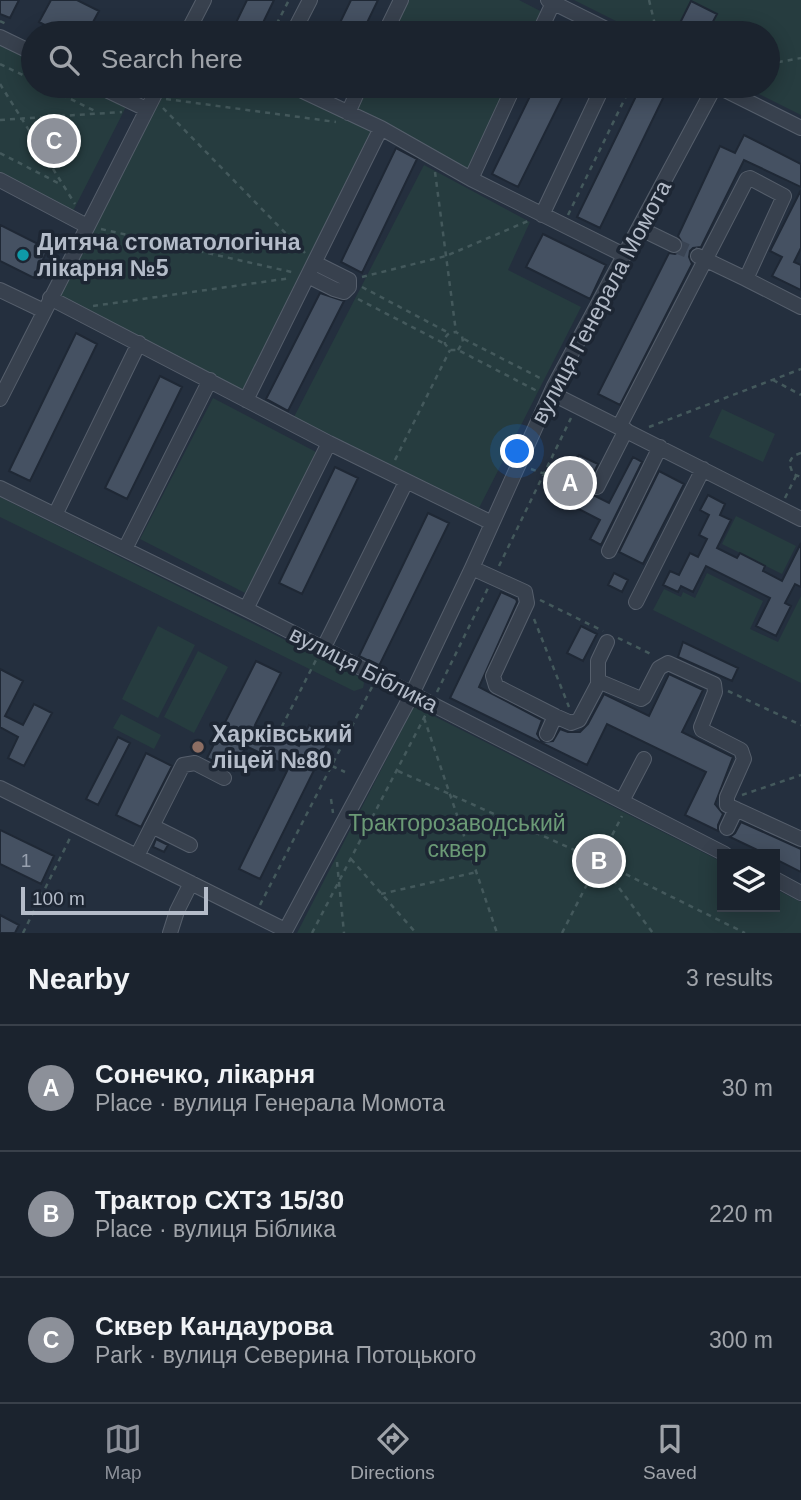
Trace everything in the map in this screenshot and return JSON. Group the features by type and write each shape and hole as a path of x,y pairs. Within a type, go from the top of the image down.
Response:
{"street":[{"path":"193,21 204,0"},
{"path":"299,21 310,0"},
{"path":"391,21 401,0"},
{"path":"543,21 550,1 590,21"},
{"path":"0,37 21,47"},
{"path":"0,399 47,305 84,219 151,98"},
{"path":"312,98 344,118 381,128 471,179 624,255"},
{"path":"344,118 354,98"},
{"path":"471,179 508,98"},
{"path":"542,215 597,98"},
{"name":"вулиця Генерала Момота","path":"284,932 412,694 552,392 709,98"},
{"path":"740,98 801,128"},
{"path":"246,400 381,128"},
{"path":"597,487 626,430 701,258 744,181 750,178 784,196 746,279"},
{"path":"0,180 84,219"},
{"path":"639,228 674,245"},
{"path":"701,258 801,307"},
{"path":"312,270 347,286"},
{"path":"0,290 47,305 71,309 329,443 492,523"},
{"path":"55,515 139,343"},
{"path":"125,548 210,380"},
{"path":"552,392 801,519"},
{"path":"246,609 329,443"},
{"path":"609,551 660,447"},
{"path":"636,602 703,469"},
{"path":"320,653 406,482"},
{"name":"вулиця Біблика","path":"0,488 246,609 320,653 412,694 542,744 625,803 717,850"},
{"path":"472,568 526,598 493,676 496,686 555,716 575,723 598,684 598,661 607,642"},
{"path":"598,684 603,683 641,699 659,668 668,663 713,684 715,692 702,730 745,753 721,849"},
{"path":"542,744 555,716"},
{"path":"625,803 644,759"},
{"path":"137,856 183,765 195,763 224,778"},
{"path":"0,788 284,932"},
{"path":"731,805 801,839"},
{"path":"152,826 190,845"},
{"path":"780,882 801,892"},
{"path":"170,933 191,883"}],"path":[{"path":"278,21 289,0"},
{"path":"649,0 654,21"},
{"path":"780,62 801,58"},
{"path":"0,64 21,74"},
{"path":"0,84 84,219 312,270"},
{"path":"0,91 6,94"},
{"path":"68,98 100,114"},
{"path":"153,98 312,270"},
{"path":"161,98 344,118"},
{"path":"564,225 625,98"},
{"path":"0,120 124,112"},
{"path":"0,153 65,187"},
{"path":"433,157 456,332 463,339 552,392"},
{"path":"347,286 446,256 542,215"},
{"path":"71,309 312,270"},
{"path":"347,286 449,333 456,332"},
{"path":"347,286 450,350 458,350 552,392"},
{"path":"444,344 449,333"},
{"path":"458,350 463,345 463,339"},
{"path":"389,473 450,350"},
{"path":"626,430 801,369"},
{"path":"772,380 801,395"},
{"path":"497,570 577,405"},
{"path":"801,453 793,456 789,463 790,471 801,477"},
{"path":"783,502 796,476"},
{"path":"435,697 493,578"},
{"path":"526,598 668,663"},
{"path":"526,598 575,723"},
{"path":"278,736 320,653"},
{"path":"256,912 374,684"},
{"path":"713,684 801,726"},
{"path":"312,933 428,711"},
{"path":"424,718 498,933"},
{"path":"332,766 345,772"},
{"path":"398,771 599,861 745,933"},
{"path":"731,805 801,775"},
{"path":"331,799 335,837"},
{"path":"562,933 625,803"},
{"path":"23,933 76,826"},
{"path":"337,859 344,933"},
{"path":"351,859 416,933"},
{"path":"599,861 653,933"},
{"path":"381,894 477,872"}],"green space":[{"path":"401,0 519,0 548,15 545,21 391,21"},
{"path":"574,0 801,0 801,115 767,98 780,98 780,21 616,21"},
{"path":"0,37 21,47 21,98 123,98 129,101 70,217 0,180"},
{"path":"161,98 319,98 348,112 354,98 508,98 471,179 382,129 246,400 56,301"},
{"path":"424,165 530,222 508,270 581,307 479,508 294,417"},
{"path":"213,398 318,453 245,593 140,539"},
{"path":"722,409 775,434 763,462 709,437"},
{"path":"0,497 361,678 363,688 354,691 0,517"},
{"path":"736,516 796,546 782,574 722,544"},
{"path":"707,573 763,601 750,629 778,642 801,596 801,683 653,610 664,589 681,597 683,592 695,598"},
{"path":"158,626 195,645 158,718 122,699"},
{"path":"198,651 228,667 194,733 164,717"},
{"name":"Тракторозаводський сквер","path":"414,706 717,859 717,912 780,912 780,892 801,902 801,933 297,933"},
{"path":"121,714 161,735 154,749 113,728"}],"building":[{"path":"0,0 19,0 10,18 0,14"},
{"path":"51,0 77,0 99,11 94,21 40,21"},
{"path":"247,0 274,0 264,21 237,21"},
{"path":"351,0 378,0 368,21 341,21"},
{"path":"691,1 717,14 713,21 681,21"},
{"path":"529,98 562,98 518,187 492,174"},
{"path":"635,98 663,98 600,228 577,217"},
{"path":"744,135 801,164 801,187 744,160 701,247 690,251 692,264 620,405 598,394 669,253 675,254 682,250 683,244 678,236 720,146 735,153"},
{"path":"396,148 417,159 362,273 341,262"},
{"path":"801,190 801,248 794,262 801,265 801,290 772,276 782,257 770,251"},
{"name":"Дитяча стоматологiчна лiкарня №5","path":"0,225 48,249 34,278 0,261"},
{"path":"543,234 606,265 590,299 526,267"},
{"path":"320,293 344,301 288,411 266,399"},
{"path":"76,333 97,344 30,481 9,471"},
{"path":"160,376 182,387 127,499 105,488"},
{"path":"579,455 598,464 585,491 609,503 633,457 642,462 601,545 590,539 600,520 546,492 558,470 569,476"},
{"path":"335,467 358,478 302,594 279,583"},
{"path":"659,471 684,484 643,564 619,552"},
{"path":"708,495 725,504 720,515 731,520 717,548 737,558 740,553 765,566 763,571 782,581 801,543 801,587 795,584 785,603 791,606 776,636 756,626 770,598 706,566 693,592 681,586 678,592 663,585 670,571 679,575 690,553 698,557 707,539 699,535 709,515 700,510"},
{"path":"428,513 449,523 379,666 359,656"},
{"path":"614,573 628,580 622,592 608,585"},
{"path":"501,592 517,602 479,687 542,720 537,734 542,742 553,741 560,729 580,732 588,724 604,694 649,716 669,674 703,690 682,732 733,757 715,804 723,814 718,831 685,815 706,772 607,724 587,765 450,698"},
{"path":"581,626 597,634 583,661 567,653"},
{"path":"683,642 738,668 732,681 678,657"},
{"path":"256,661 281,673 255,725 299,746 309,725 331,736 260,879 239,869 289,767 246,746 234,771 207,758"},
{"path":"0,669 23,681 5,716 23,725 34,704 52,713 24,766 8,758 18,737 0,727"},
{"path":"118,737 130,743 98,805 86,799"},
{"path":"146,753 172,766 141,827 116,815"},
{"path":"741,822 801,849 801,872 780,862 780,849 755,849 730,837"},
{"path":"0,830 54,856 41,884 0,864"},
{"path":"156,839 168,845 164,852 153,847"},
{"path":"0,915 19,925 15,933 0,933"}],"tunnel":[{"path":"674,245 697,255"}],"place":[{"name":"Сквер Кандаурова","path":"54,141"},
{"name":"Дитяча стоматологiчна лiкарня №5","path":"23,255"},
{"name":"Сонечко, лікарня","path":"570,483"},
{"name":"Харківський ліцей №80","path":"198,747"},
{"name":"Трактор СХТЗ 15/30","path":"599,861"}]}
